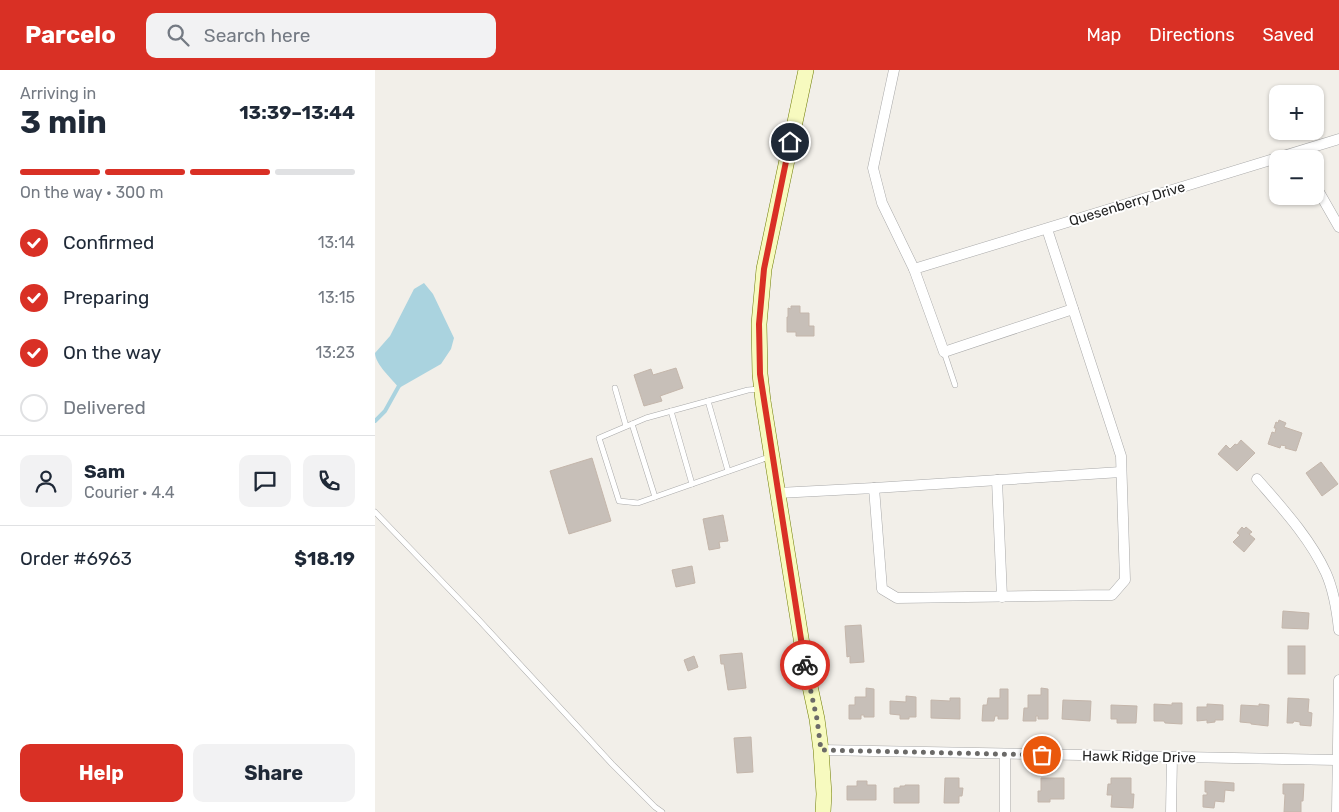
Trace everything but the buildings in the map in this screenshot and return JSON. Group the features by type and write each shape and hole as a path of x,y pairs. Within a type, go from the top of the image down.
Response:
{"street":[{"path":"806,70 764,269 759,324 760,374 805,663 817,719 824,794 823,812"},
{"path":"894,70 873,168 883,203 915,269 944,352 1073,309"},
{"name":"Quesenberry Drive","path":"1311,150 1339,139"},
{"name":"Quesenberry Drive","path":"915,269 1269,164"},
{"path":"1324,201 1339,227"},
{"path":"874,488 883,589 897,598 1112,595 1125,580 1121,456 1047,229"},
{"path":"778,493 1121,472"},
{"path":"1257,479 1304,537 1321,562 1332,589 1339,630"},
{"path":"997,480 1002,597"},
{"path":"1337,812 1339,680"},
{"name":"Hawk Ridge Drive","path":"821,750 1337,760"},
{"path":"1005,754 1005,812"},
{"path":"1171,812 1172,757"}],"lane":[{"path":"944,352 955,385"},
{"path":"615,388 626,426"},
{"path":"762,388 748,390 646,418 599,438 619,501 638,503 772,456"},
{"path":"708,401 728,471"},
{"path":"671,411 692,484"},
{"path":"632,424 655,497"},
{"path":"375,512 478,619 612,764 662,812"}],"water":[{"path":"424,283 433,294 454,338 451,349 441,364 399,388 381,367 375,353 390,336 414,289"}],"waterway":[{"path":"375,421 385,411 400,384"}],"way so far":[{"path":"805,665 817,719 821,750 1042,755"}],"route":[{"path":"790,142 764,269 759,324 760,374 805,665"}]}
